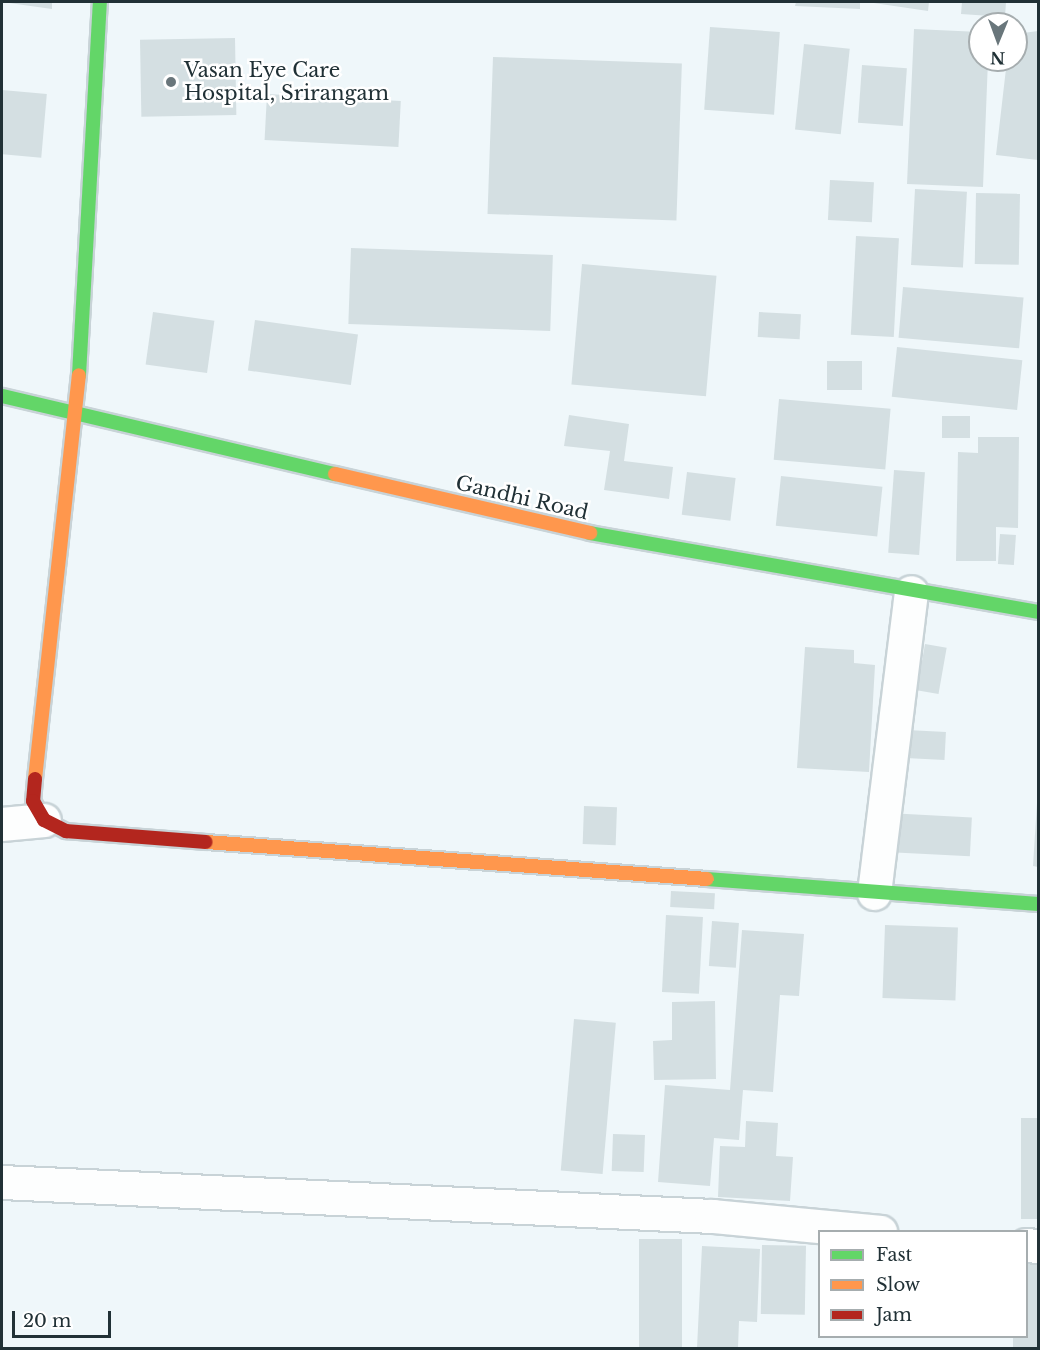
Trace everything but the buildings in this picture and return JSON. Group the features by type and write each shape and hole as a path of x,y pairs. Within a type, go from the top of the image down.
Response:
{"street":[{"path":"44,820 33,801 77,417 100,2"},
{"name":"Gandhi Road","path":"2,396 77,417 588,533 911,592 1038,612"},
{"path":"874,893 911,592"},
{"path":"2,824 44,820 66,831 1038,904"},
{"path":"2,1182 712,1216 859,1230"}],"traffic: fast":[{"path":"79,375 100,2"},
{"path":"2,396 335,474"},
{"path":"590,533 1038,612"},
{"path":"707,879 1038,904"}],"traffic: slow":[{"path":"35,779 79,375"},
{"path":"335,474 590,533"},
{"path":"206,842 707,879"}],"traffic: jam":[{"path":"35,779 33,801 44,820 66,831 206,842"}],"place":[{"name":"Vasan Eye Care Hospital, Srirangam","path":"171,82"}]}
